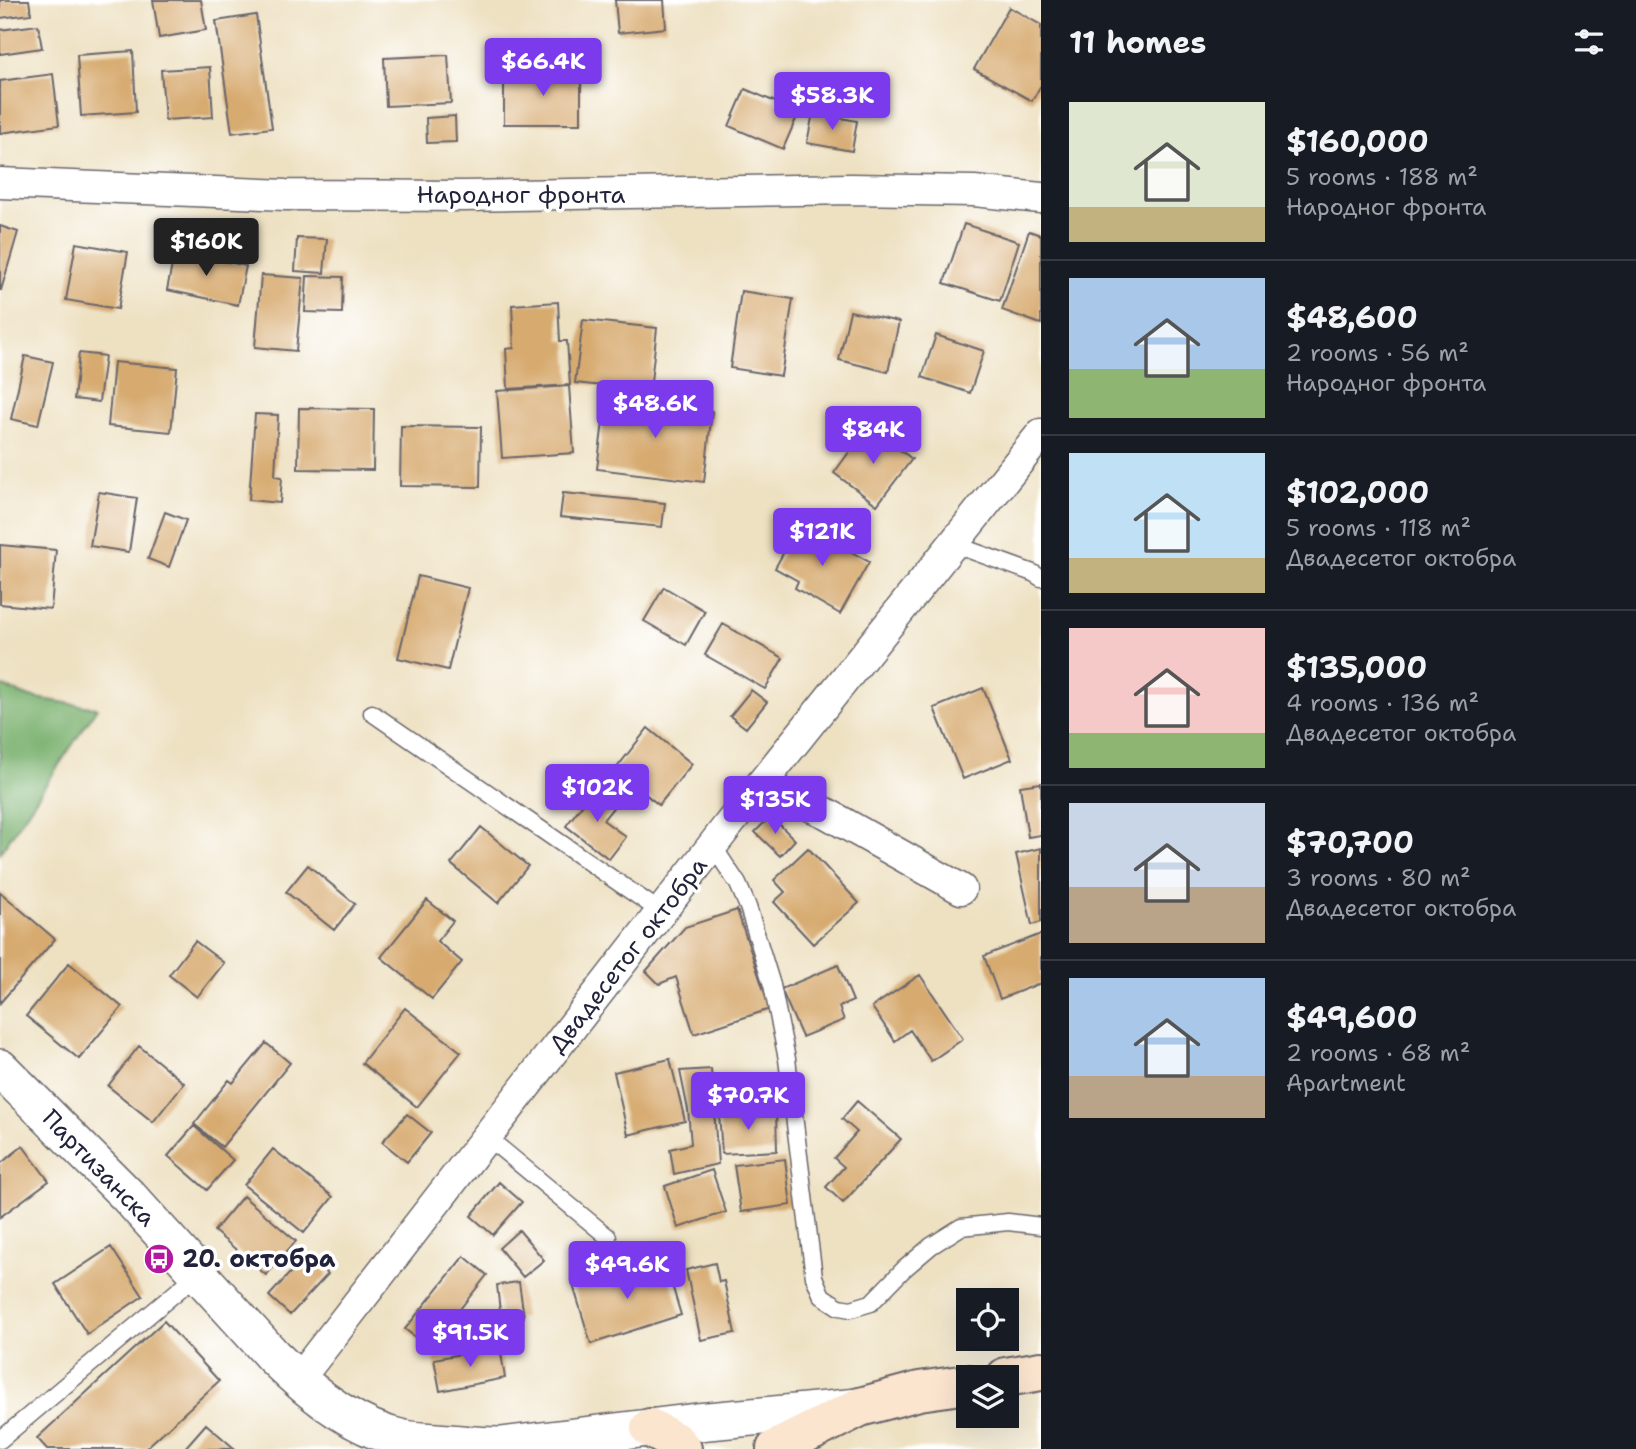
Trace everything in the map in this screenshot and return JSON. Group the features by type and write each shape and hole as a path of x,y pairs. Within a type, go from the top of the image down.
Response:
{"main road":[{"path":"1019,1375 1041,1371"},
{"path":"776,1449 860,1407 919,1391 956,1386"}],"street":[{"name":"Народног фронта","path":"0,183 286,195 464,196 851,189 974,191 1041,198"},
{"name":"Двадесетог октобра","path":"298,1380 761,784 1041,435"},
{"path":"761,784 826,813 961,889"},
{"name":"Партизанска","path":"0,1068 130,1197 273,1356 298,1380 391,1443 501,1446 675,1438 860,1407"}],"lane":[{"path":"953,544 1041,578"},
{"path":"372,712 661,912"},
{"path":"713,846 738,884 748,907 772,985 787,1059 814,1277 821,1296 839,1307 851,1309 872,1303 904,1269 931,1246 961,1227 1009,1222 1041,1226"},
{"path":"487,1137 608,1237"},
{"path":"0,1440 198,1273"}],"green space":[{"path":"0,685 30,697 97,708 0,853"}],"building":[{"path":"0,0 29,0 31,14 0,18"},
{"path":"153,0 201,0 206,30 159,38"},
{"path":"615,0 664,0 666,28 618,33"},
{"path":"1009,7 1041,25 1041,85 1032,101 974,69"},
{"path":"256,15 272,128 232,133 216,21"},
{"path":"38,25 42,48 0,54 0,30"},
{"path":"133,51 136,112 81,116 77,55"},
{"path":"448,55 451,103 386,106 384,58"},
{"path":"210,67 213,117 165,120 161,70"},
{"path":"504,73 581,73 581,124 504,124"},
{"path":"53,74 59,125 0,133 0,81"},
{"path":"745,89 799,112 783,149 729,126"},
{"path":"813,113 857,121 852,151 807,143"},
{"path":"455,116 456,142 427,143 426,118"},
{"path":"964,224 1019,242 1000,301 944,283"},
{"path":"0,226 18,232 1,290 0,290"},
{"path":"1029,231 1041,235 1041,324 1002,310"},
{"path":"297,238 327,239 324,273 295,271"},
{"path":"76,243 128,252 118,309 66,300"},
{"path":"175,250 246,266 238,305 167,290"},
{"path":"261,275 303,278 296,351 255,347"},
{"path":"307,276 343,277 342,313 305,312"},
{"path":"741,291 793,299 781,376 730,368"},
{"path":"558,302 560,341 567,341 570,385 508,389 506,349 514,348 512,305"},
{"path":"850,311 899,322 888,372 839,360"},
{"path":"583,320 657,328 650,391 575,383"},
{"path":"936,335 984,351 970,393 922,377"},
{"path":"79,353 105,356 99,402 74,399"},
{"path":"25,356 53,362 38,425 11,419"},
{"path":"114,362 177,368 171,432 108,426"},
{"path":"569,386 574,453 502,458 497,391"},
{"path":"606,398 712,411 704,482 597,469"},
{"path":"299,408 374,409 373,470 298,469"},
{"path":"255,414 278,415 275,476 282,477 280,503 249,500"},
{"path":"401,426 481,427 480,487 400,486"},
{"path":"868,426 912,459 877,505 834,473"},
{"path":"99,492 137,498 129,552 90,546"},
{"path":"563,493 665,503 662,527 560,517"},
{"path":"165,512 186,520 169,567 148,559"},
{"path":"800,523 869,562 840,614 795,588 798,581 775,568"},
{"path":"0,545 56,550 51,609 0,604"},
{"path":"418,576 468,588 448,670 398,658"},
{"path":"664,587 705,611 686,645 644,621"},
{"path":"723,624 783,658 765,689 705,655"},
{"path":"983,688 1012,759 963,779 934,708"},
{"path":"751,690 767,702 746,728 730,716"},
{"path":"648,728 692,764 659,805 615,770"},
{"path":"1041,783 1041,835 1028,837 1020,786"},
{"path":"595,788 616,804 603,820 626,837 609,859 566,826"},
{"path":"771,816 795,840 780,856 755,832"},
{"path":"481,827 528,866 498,903 451,864"},
{"path":"808,848 859,903 813,944 774,902 785,892 774,880"},
{"path":"1041,848 1041,922 1032,925 1016,854"},
{"path":"308,865 355,904 334,930 286,892"},
{"path":"0,892 55,939 0,1003"},
{"path":"427,900 453,921 437,941 462,962 432,999 381,957"},
{"path":"737,910 770,1009 694,1034 676,977 659,984 646,971 685,927"},
{"path":"1041,934 1041,983 1000,999 984,956"},
{"path":"195,941 224,963 197,997 169,975"},
{"path":"69,963 122,1007 79,1059 26,1016"},
{"path":"838,965 853,1001 839,1007 844,1020 802,1037 781,989"},
{"path":"920,975 963,1039 931,1061 910,1030 895,1041 872,1007"},
{"path":"405,1008 461,1052 417,1107 362,1063"},
{"path":"266,1043 290,1063 222,1147 194,1124 229,1080 233,1083"},
{"path":"139,1046 184,1083 153,1122 108,1086"},
{"path":"670,1059 685,1121 628,1135 614,1072"},
{"path":"711,1069 718,1164 674,1174 670,1149 691,1144 680,1071"},
{"path":"857,1101 901,1139 843,1203 826,1187 844,1167 834,1158 857,1132 842,1119"},
{"path":"776,1110 777,1151 722,1154 719,1113"},
{"path":"407,1114 431,1133 407,1162 382,1142"},
{"path":"194,1126 233,1160 207,1190 168,1156"},
{"path":"23,1146 49,1181 0,1217 0,1164"},
{"path":"273,1149 333,1197 304,1233 244,1185"},
{"path":"785,1159 791,1205 741,1212 734,1165"},
{"path":"712,1170 726,1212 678,1228 665,1186"},
{"path":"499,1182 522,1202 493,1235 471,1216"},
{"path":"243,1196 296,1241 266,1275 214,1231"},
{"path":"519,1230 544,1260 523,1277 499,1248"},
{"path":"111,1247 143,1296 87,1334 55,1284"},
{"path":"307,1254 328,1274 290,1315 269,1296"},
{"path":"464,1256 487,1275 429,1348 405,1329"},
{"path":"664,1258 681,1315 591,1344 573,1285"},
{"path":"715,1263 719,1282 724,1281 735,1333 701,1340 686,1270"},
{"path":"519,1282 524,1317 501,1320 497,1285"},
{"path":"164,1321 219,1381 145,1449 47,1449 37,1438"},
{"path":"500,1347 505,1378 440,1391 434,1359"},
{"path":"206,1424 235,1449 184,1449"}],"place":[{"name":"20. октобра","path":"159,1259"}]}
